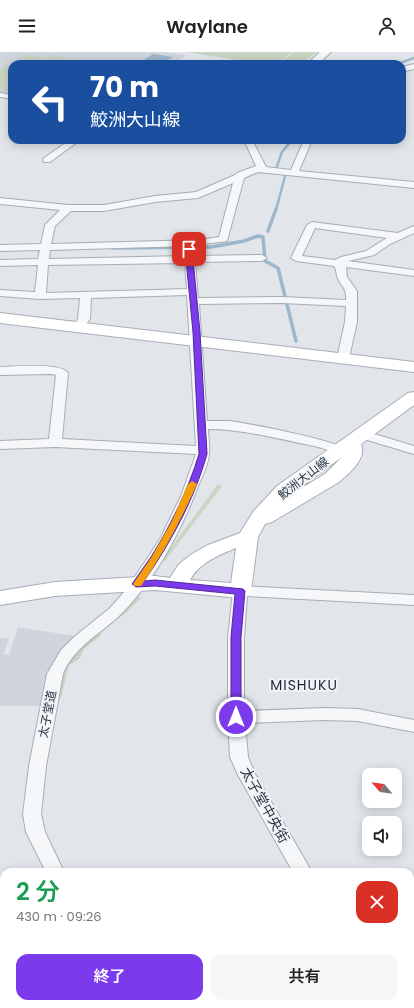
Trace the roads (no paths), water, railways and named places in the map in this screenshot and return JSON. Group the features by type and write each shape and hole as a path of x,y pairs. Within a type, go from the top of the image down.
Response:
{"main road":[{"path":"0,318 79,326 414,367"},
{"path":"176,585 187,569 196,561 252,530 272,515 342,470 354,455 354,448 351,442 414,397"},
{"path":"0,598 55,589 155,583 240,591 252,530"}],"street":[{"path":"317,60 326,52"},
{"path":"47,160 70,144"},
{"path":"250,144 262,169"},
{"path":"294,173 306,144"},
{"path":"0,201 68,208 104,208 155,199 198,195 252,170 262,169 414,185"},
{"path":"0,248 194,243 222,239 240,175"},
{"path":"40,296 45,247 50,225 68,208"},
{"path":"399,236 312,225 296,258 414,273"},
{"path":"337,263 345,259 370,253 386,242 414,228"},
{"path":"0,263 43,263 189,254 262,258"},
{"name":"太子堂道","path":"53,868 34,827 32,810 39,756 60,663 76,642 109,617 125,600 155,558 176,521 198,471 203,450 197,340 189,254"},
{"path":"337,263 341,268 342,277 352,291 351,322 343,358"},
{"path":"0,293 40,296 193,296 352,303"},
{"path":"79,326 84,319 86,295"},
{"path":"0,371 53,370 62,373 55,443"},
{"path":"201,424 229,425 327,445 351,442 414,450"},
{"path":"0,445 55,443 203,450"},
{"path":"240,591 414,600"},
{"name":"太子堂中央街","path":"240,591 236,637 236,717 239,757 247,775 301,868"},
{"path":"236,717 324,714 358,715 414,726"}],"water":[{"path":"153,54 173,57 168,60 144,60"}],"waterway":[{"path":"406,61 414,58"},
{"path":"277,166 282,152 289,144"},
{"path":"276,210 285,176"},
{"path":"268,231 276,209"},
{"path":"112,248 211,247 244,241 258,236 263,237 265,261 278,268 296,341"}],"district":[{"name":"MISHUKU","path":"304,685"}]}
